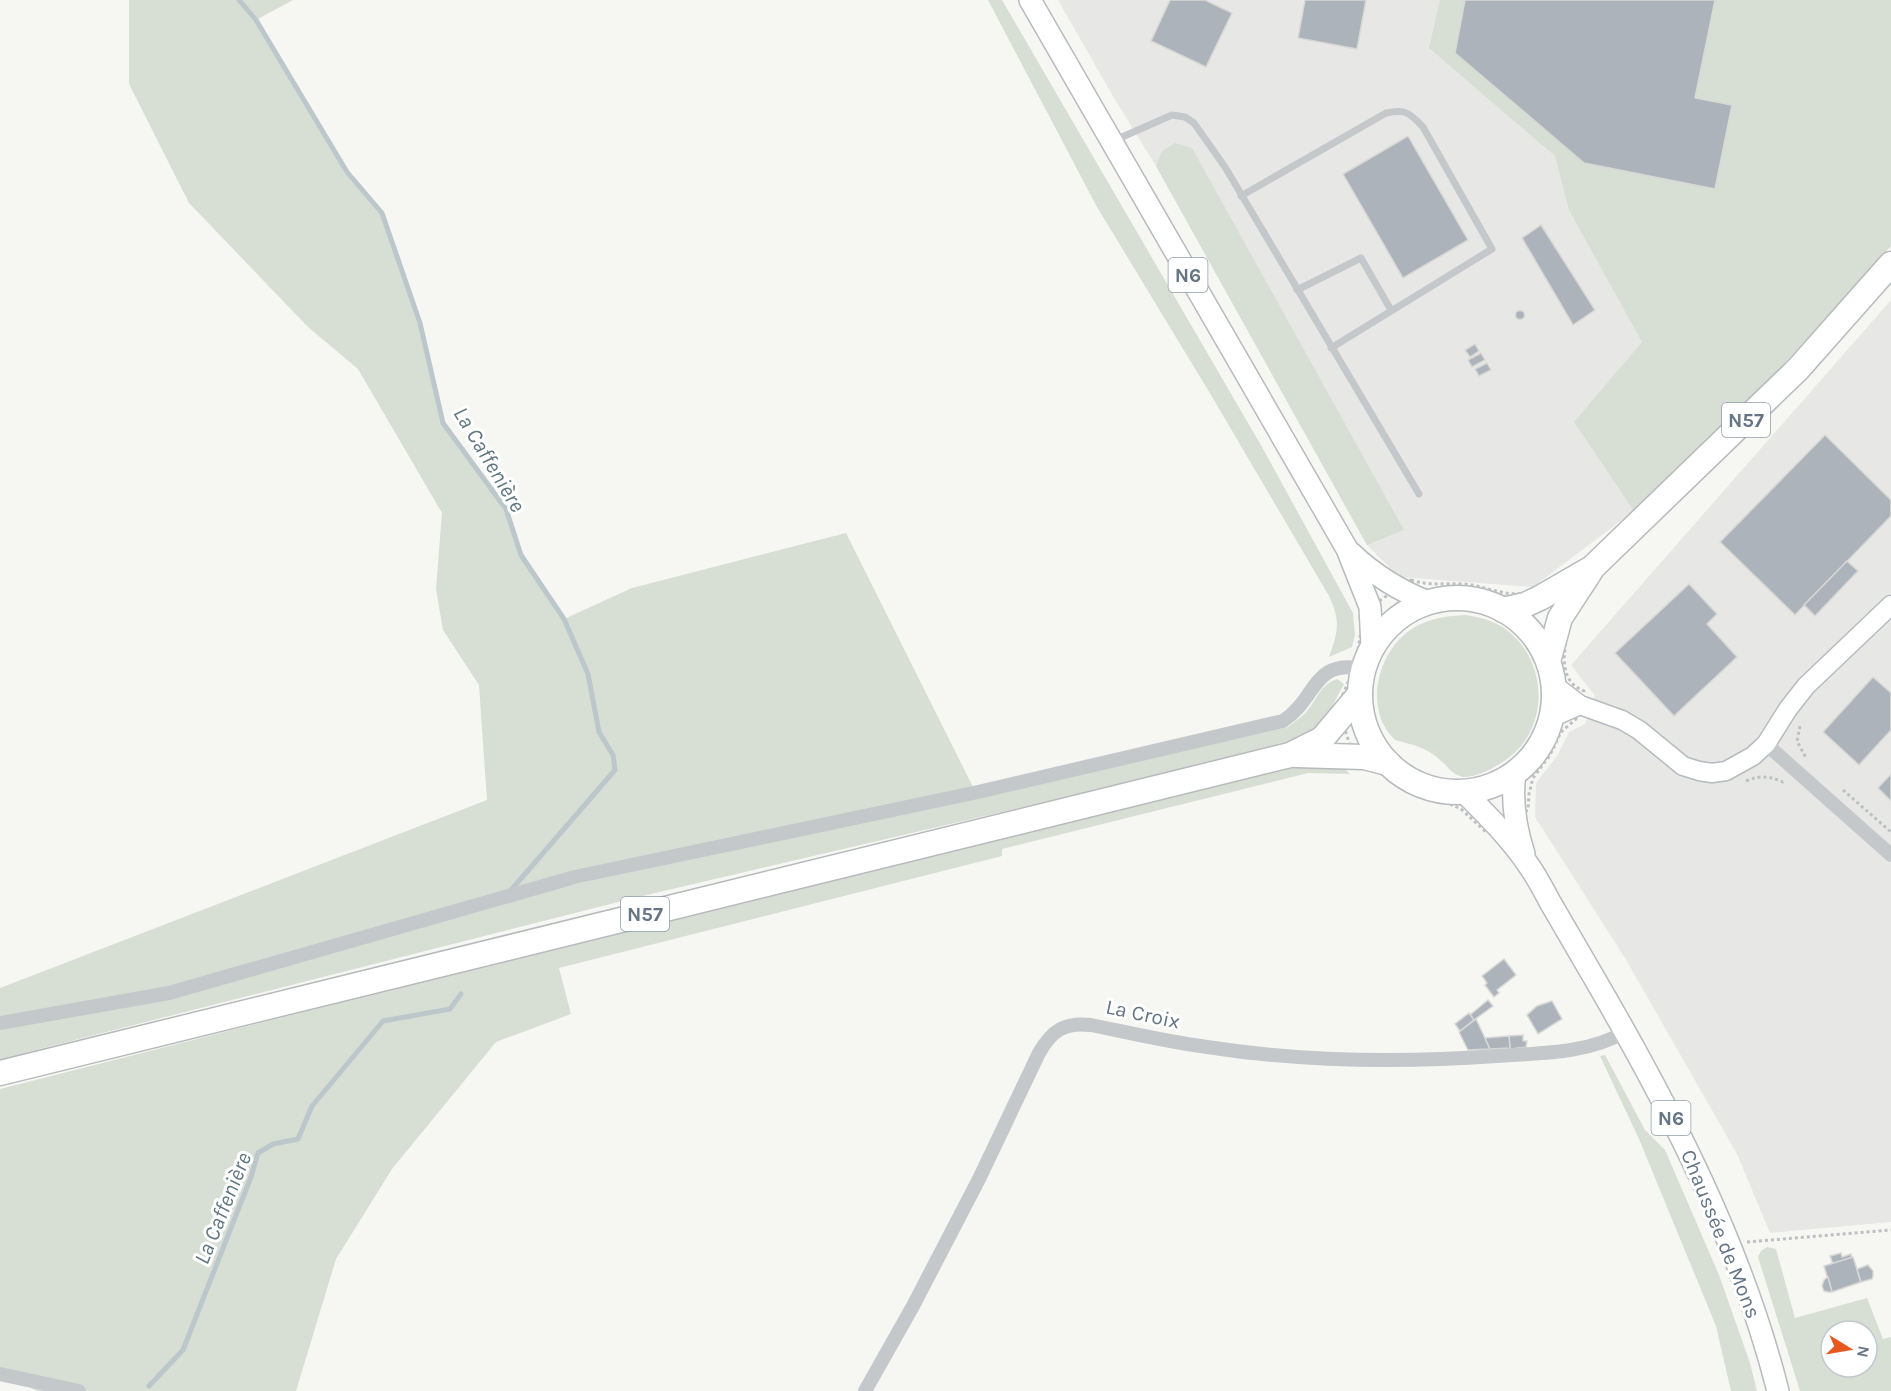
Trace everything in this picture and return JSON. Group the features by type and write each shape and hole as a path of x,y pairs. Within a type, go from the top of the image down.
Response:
{"highway":[{"name":"N57","path":"1548,658 1560,618 1592,568 1798,369 1891,264"},
{"name":"N57","path":"1503,610 1525,605 1540,598 1592,568"},
{"path":"1441,599 1468,599 1503,610 1521,622 1535,637 1548,658 1554,685 1554,706 1540,746 1530,760 1515,772 1483,789 1464,792 1422,786 1404,776 1388,763 1370,737 1363,716 1360,694 1368,658 1385,630 1402,615 1428,602 1441,599"},
{"name":"N57","path":"0,1072 1290,755 1322,739 1360,694"},
{"name":"N57","path":"1290,755 1364,757 1388,763"}],"main road":[{"name":"N6","path":"1030,0 1347,549 1370,607 1368,658"},
{"name":"N6","path":"1347,549 1371,572 1428,602"},
{"name":"Chaussée de Mons","path":"1515,772 1512,794 1514,817 1527,863"},
{"name":"Chaussée de Mons","path":"1464,792 1497,826 1527,863 1625,1032 1702,1181 1728,1242 1778,1391"}],"street":[{"path":"1551,718 1578,712 1622,720 1653,741 1674,761 1699,771 1712,773 1732,768 1753,756 1766,744 1806,686 1891,605"},
{"path":"0,1023 169,993 575,877 978,792 1283,721 1294,714 1303,704 1313,686 1329,670 1352,666 1368,658"},
{"path":"1554,685 1578,712"},
{"path":"1766,744 1891,855"},
{"name":"La Croix","path":"865,1391 913,1306 979,1179 1039,1053 1059,1029 1078,1023 1091,1024 1210,1048 1378,1061 1434,1060 1583,1049 1607,1042 1625,1032"},
{"path":"0,1374 79,1391"}],"lane":[{"path":"1241,196 1386,112 1400,110 1412,116 1423,126 1492,249 1330,348"},
{"path":"1111,142 1172,115 1185,117 1194,123 1225,167 1330,348 1419,494"},
{"path":"1297,290 1360,258 1391,310"}],"path":[{"path":"1411,580 1432,585 1484,586 1508,593 1533,590"},
{"path":"1528,810 1533,778 1553,749 1561,732 1578,712"},
{"path":"1803,720 1798,728 1797,741 1808,759"},
{"path":"1357,766 1376,771 1413,794 1450,804 1461,810 1486,832"},
{"path":"1841,788 1891,832"},
{"path":"1728,1242 1891,1230"}],"shaded area":[{"path":"129,0 293,0 256,20 347,172 382,213 420,323 443,423 506,509 521,555 564,619 632,588 846,533 973,787 574,874 172,987 0,1018 0,988 487,800 479,685 443,630 436,589 442,513 358,369 308,327 189,203 129,84"},
{"path":"988,0 1002,0 1262,447 1353,613 1355,635 1352,647 1329,657 1337,620 1329,596 1097,207"},
{"path":"1058,0 1891,0 1891,246 1781,367 1634,511 1533,587 1399,577 1367,545 1156,166"},
{"path":"1440,0 1891,0 1891,246 1781,367 1634,511 1574,422 1642,342 1569,210 1555,156 1429,48"},
{"path":"1175,143 1192,148 1404,530 1367,545 1156,166 1162,151"},
{"path":"1891,300 1891,1222 1770,1233 1737,1154 1625,958 1535,817 1536,783 1557,756 1569,732 1585,724 1595,696 1571,665"},
{"path":"1465,615 1495,623 1519,641 1530,658 1536,676 1538,695 1537,714 1530,732 1519,748 1491,769 1462,777 1424,749 1395,740 1385,727 1379,712 1377,696 1384,664 1402,637 1427,621"},
{"path":"1337,679 1344,684 1328,714 1331,718 1297,743 634,898 0,1059 0,1030 171,997 576,884 975,798 1288,727 1307,711 1323,688"},
{"path":"1340,764 1350,774 1308,773 1002,849 1002,856 559,968 571,1014 496,1042 392,1169 336,1259 296,1391 38,1391 0,1375 0,1089 635,928 1303,765"},
{"path":"1605,1055 1645,1130 1665,1150 1719,1275 1750,1363 1757,1391 1731,1391 1716,1326 1639,1139 1600,1056"},
{"path":"1767,1247 1776,1249 1795,1318 1867,1298 1875,1319 1819,1319 1819,1379 1879,1379 1879,1329 1883,1339 1891,1337 1891,1391 1800,1391 1758,1257"}],"building":[{"path":"1170,0 1205,0 1232,13 1206,67 1151,41"},
{"path":"1305,0 1366,0 1357,49 1298,38"},
{"path":"1465,0 1715,0 1695,98 1732,105 1715,189 1584,163 1455,53"},
{"path":"1408,136 1468,240 1403,278 1343,174"},
{"path":"1541,225 1595,310 1573,325 1522,238"},
{"path":"1520,310 1525,315 1520,320 1515,315"},
{"path":"1475,344 1479,351 1470,357 1465,350"},
{"path":"1481,353 1485,360 1472,367 1468,360"},
{"path":"1487,363 1491,370 1479,376 1475,369"},
{"path":"1825,435 1891,500 1891,516 1795,615 1720,542"},
{"path":"1847,561 1858,571 1815,616 1804,605"},
{"path":"1689,584 1717,614 1707,624 1737,657 1674,716 1615,653"},
{"path":"1873,677 1891,693 1891,730 1859,765 1823,732"},
{"path":"1891,774 1891,801 1878,788"},
{"path":"1504,959 1516,975 1497,990 1499,993 1494,997 1485,985 1487,983 1482,976"},
{"path":"1488,1000 1493,1006 1474,1020 1470,1015"},
{"path":"1552,1001 1562,1019 1538,1034 1527,1015 1537,1006"},
{"path":"1469,1013 1474,1020 1460,1031 1455,1024"},
{"path":"1476,1019 1490,1049 1468,1050 1459,1032"},
{"path":"1523,1035 1523,1041 1527,1041 1526,1047 1510,1049 1509,1036"},
{"path":"1509,1036 1510,1048 1490,1049 1485,1038"},
{"path":"1841,1253 1842,1257 1851,1254 1852,1258 1833,1264 1830,1256"},
{"path":"1853,1257 1861,1282 1832,1292 1824,1266"},
{"path":"1868,1265 1873,1271 1872,1279 1861,1282 1857,1269"},
{"path":"1828,1277 1832,1292 1824,1291 1822,1286"}],"waterway":[{"name":"La Caffenière","path":"239,0 256,20 347,172 382,213 420,323 443,423 506,509 521,555 564,619 588,674 599,732 613,755 615,770 512,889"},
{"name":"La Caffenière","path":"149,1386 183,1350 251,1177 258,1153 273,1144 298,1139 312,1106 383,1021 450,1009 461,994"}]}
